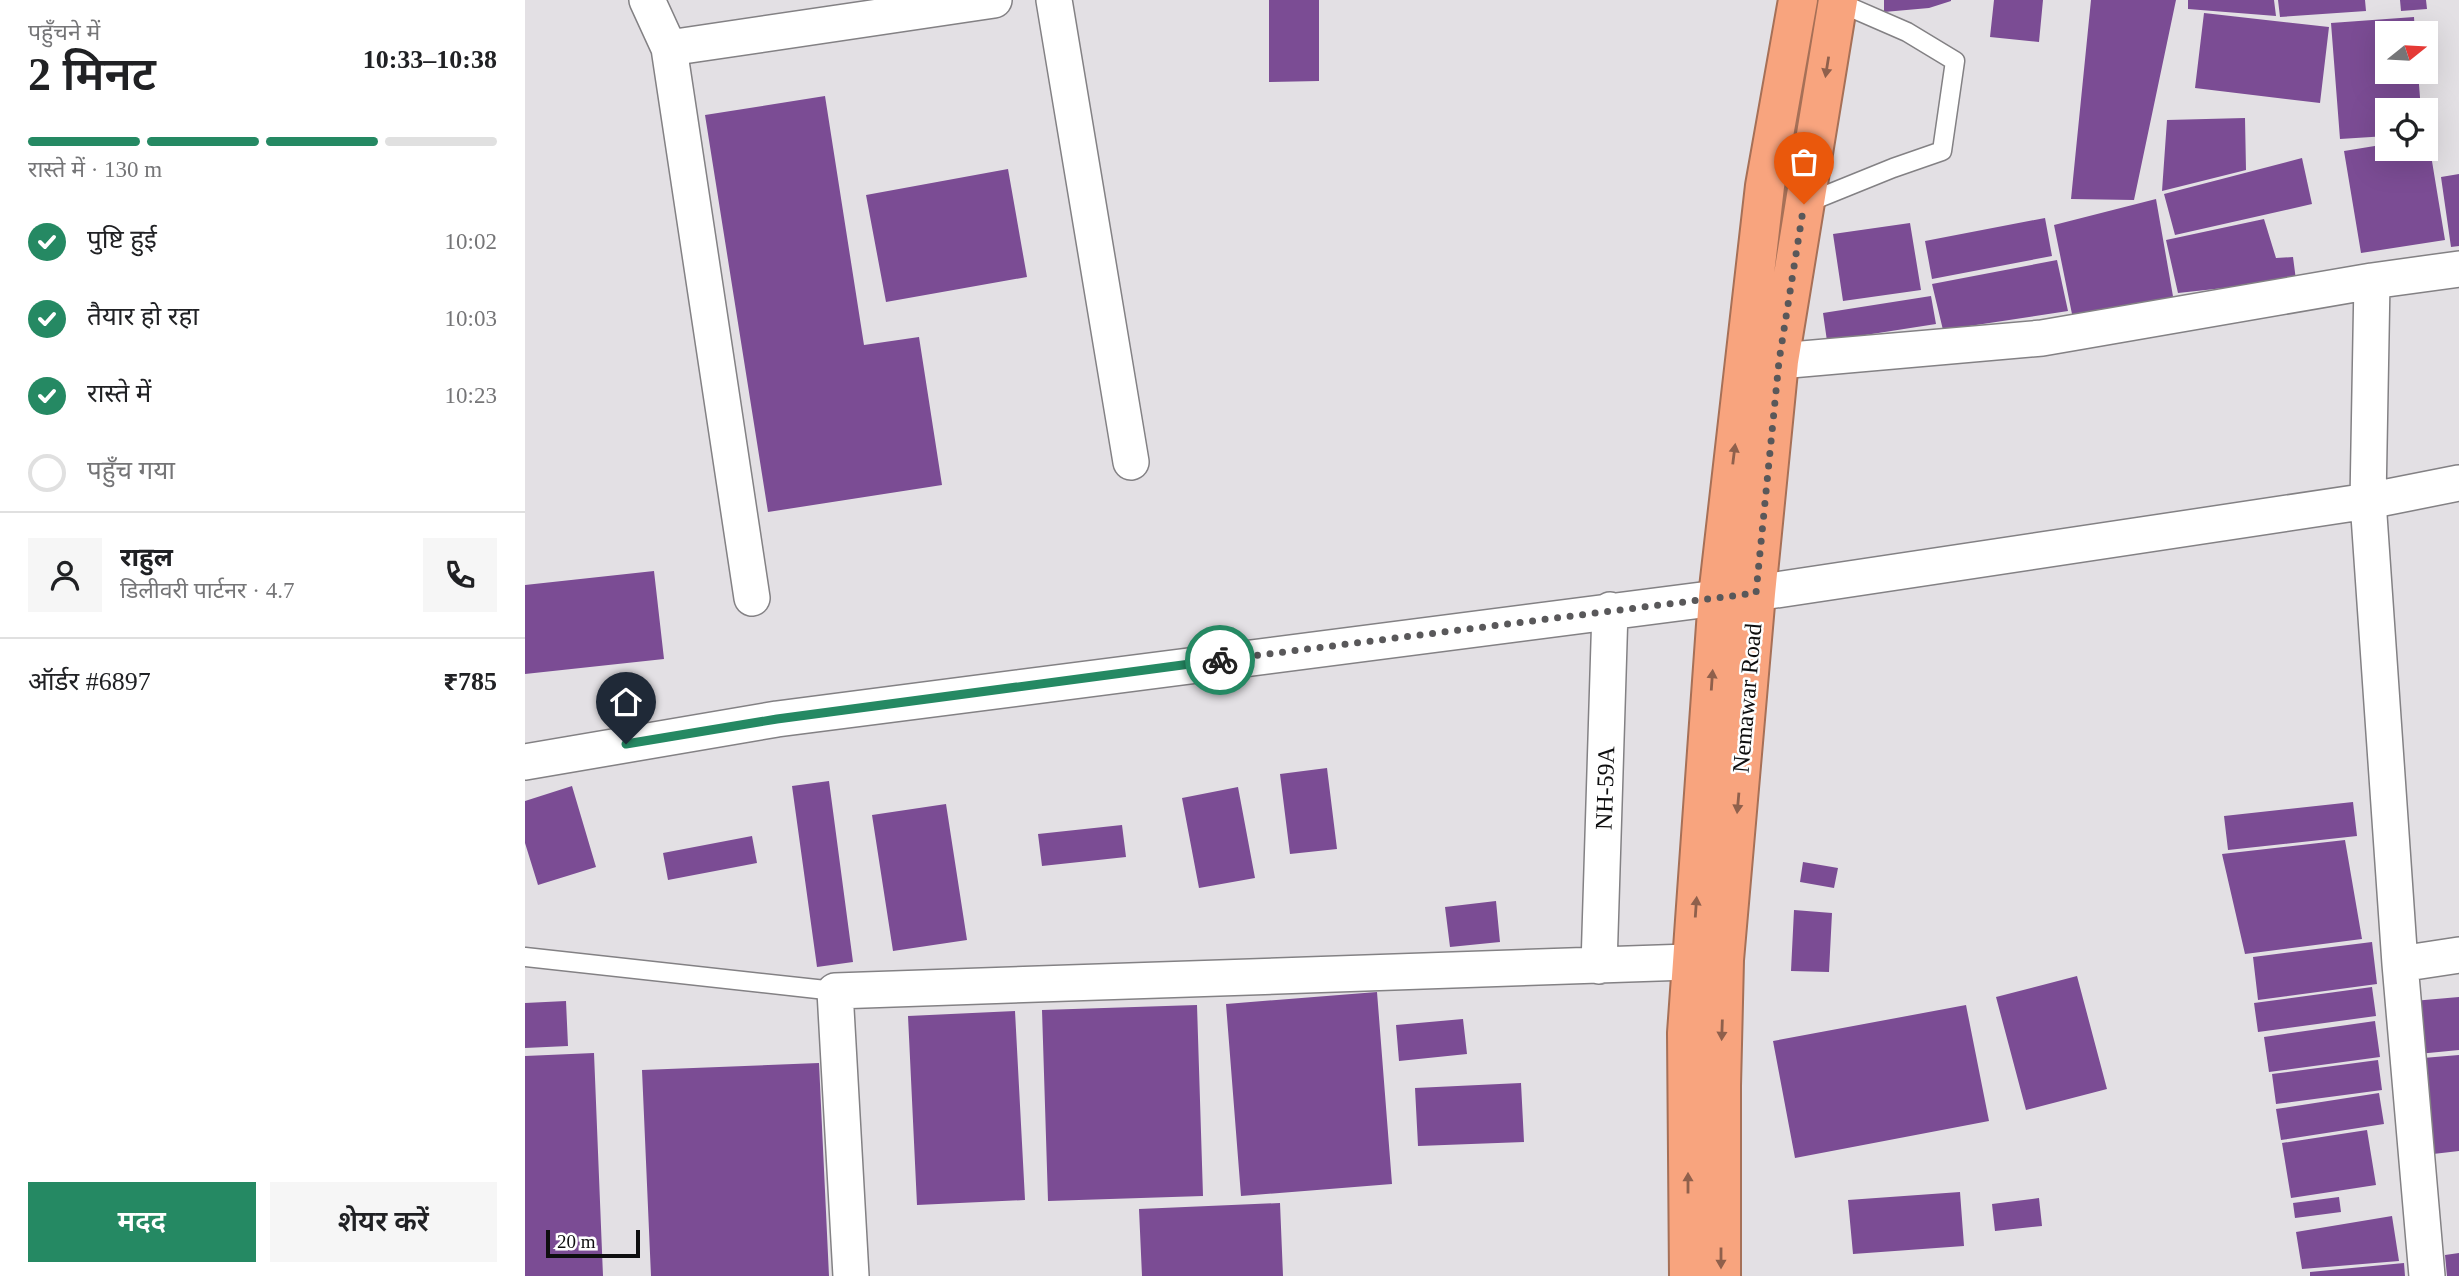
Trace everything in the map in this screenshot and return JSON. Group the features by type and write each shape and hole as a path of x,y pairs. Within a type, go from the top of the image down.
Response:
{"highway":[{"name":"Nemawar Road","path":"1721,1276 1721,1086 1708,961 1718,597 1765,186 1798,0"},
{"name":"Nemawar Road","path":"1689,1276 1687,1033 1708,961 1756,593 1779,361 1838,1"}],"street":[{"path":"647,0 669,48 752,598"},
{"path":"669,48 994,0"},
{"path":"1054,0 1131,462"},
{"path":"1779,361 2042,338 2372,281 2459,269"},
{"path":"2372,281 2368,500 2400,964 2427,1276"},
{"path":"525,762 791,717 1756,593 2368,500 2459,483"},
{"name":"NH-59A","path":"1599,966 1610,610"},
{"path":"2400,964 2459,955"},
{"path":"851,1276 835,991 1708,961"}],"lane":[{"path":"1804,204 1942,151 1955,61 1907,32 1838,1"},
{"path":"525,957 835,991"}],"building":[{"path":"1269,0 1319,0 1319,81 1269,82"},
{"path":"1884,0 1951,1 1929,8 1884,12"},
{"path":"1994,0 2043,0 2039,42 1990,37"},
{"path":"2091,0 2176,0 2134,200 2071,199"},
{"path":"2188,0 2274,0 2276,16 2188,9"},
{"path":"2278,0 2365,0 2366,11 2280,17"},
{"path":"2400,0 2426,0 2427,9 2401,11"},
{"path":"2204,13 2329,27 2320,103 2195,88"},
{"path":"2414,17 2414,21 2375,21 2375,84 2419,84 2420,98 2375,98 2375,137 2340,139 2331,23"},
{"path":"825,96 864,345 919,337 942,485 768,512 705,115"},
{"path":"2245,118 2246,170 2162,191 2167,120"},
{"path":"2375,146 2375,161 2432,161 2445,240 2361,253 2344,151"},
{"path":"2302,158 2312,204 2175,235 2164,194"},
{"path":"1008,169 1027,277 886,302 866,195"},
{"path":"2459,174 2459,246 2451,247 2441,177"},
{"path":"2156,199 2174,302 2073,319 2054,225"},
{"path":"2045,218 2052,256 1932,279 1925,241"},
{"path":"2264,219 2276,258 2293,257 2296,280 2178,293 2166,240"},
{"path":"1910,223 1921,290 1843,301 1833,234"},
{"path":"2057,260 2068,311 1943,330 1932,284"},
{"path":"1931,296 1936,324 1827,341 1823,313"},
{"path":"654,571 664,659 525,674 525,585"},
{"path":"1327,768 1337,849 1290,854 1280,774"},
{"path":"829,781 853,962 817,967 792,786"},
{"path":"572,786 596,867 538,885 525,843 525,801"},
{"path":"1238,787 1255,878 1199,888 1182,798"},
{"path":"2353,802 2357,836 2228,850 2224,816"},
{"path":"946,804 967,940 893,951 872,815"},
{"path":"1122,825 1126,857 1042,866 1038,834"},
{"path":"752,836 757,863 668,880 663,853"},
{"path":"2345,840 2362,939 2245,954 2222,854"},
{"path":"1803,862 1838,868 1834,888 1800,882"},
{"path":"1496,901 1500,942 1450,947 1445,907"},
{"path":"1794,910 1832,913 1829,972 1791,971"},
{"path":"2372,942 2377,984 2258,1000 2253,957"},
{"path":"2077,976 2107,1089 2026,1110 1996,997"},
{"path":"2372,987 2376,1016 2258,1032 2254,1003"},
{"path":"1377,992 1392,1184 1241,1196 1226,1004"},
{"path":"2459,997 2459,1050 2418,1054 2413,1001"},
{"path":"566,1001 568,1046 525,1048 525,1003"},
{"path":"1197,1005 1203,1196 1048,1201 1042,1010"},
{"path":"1966,1005 1989,1121 1795,1158 1773,1041"},
{"path":"1015,1011 1025,1200 917,1205 908,1016"},
{"path":"1463,1019 1467,1054 1399,1061 1396,1025"},
{"path":"2375,1021 2380,1057 2269,1072 2264,1037"},
{"path":"594,1053 603,1276 525,1276 525,1056"},
{"path":"2459,1055 2459,1151 2433,1154 2423,1058"},
{"path":"2378,1060 2382,1090 2276,1104 2272,1074"},
{"path":"819,1063 829,1276 651,1276 642,1070"},
{"path":"1521,1083 1524,1142 1418,1146 1415,1088"},
{"path":"2379,1093 2384,1124 2281,1140 2276,1109"},
{"path":"2367,1130 2376,1185 2291,1198 2282,1143"},
{"path":"1960,1192 1964,1246 1853,1254 1848,1200"},
{"path":"2339,1197 2341,1212 2295,1218 2293,1203"},
{"path":"2039,1198 2042,1226 1995,1231 1992,1204"},
{"path":"1280,1203 1283,1276 1142,1276 1139,1209"},
{"path":"2392,1216 2399,1261 2302,1269 2296,1232"},
{"path":"2459,1253 2459,1276 2447,1276 2445,1255"},
{"path":"2404,1263 2405,1276 2310,1276 2310,1272"}],"way so far":[{"path":"1220,660 1756,593 1779,361 1804,204"}],"route":[{"path":"626,744 777,719 1220,660"}]}
